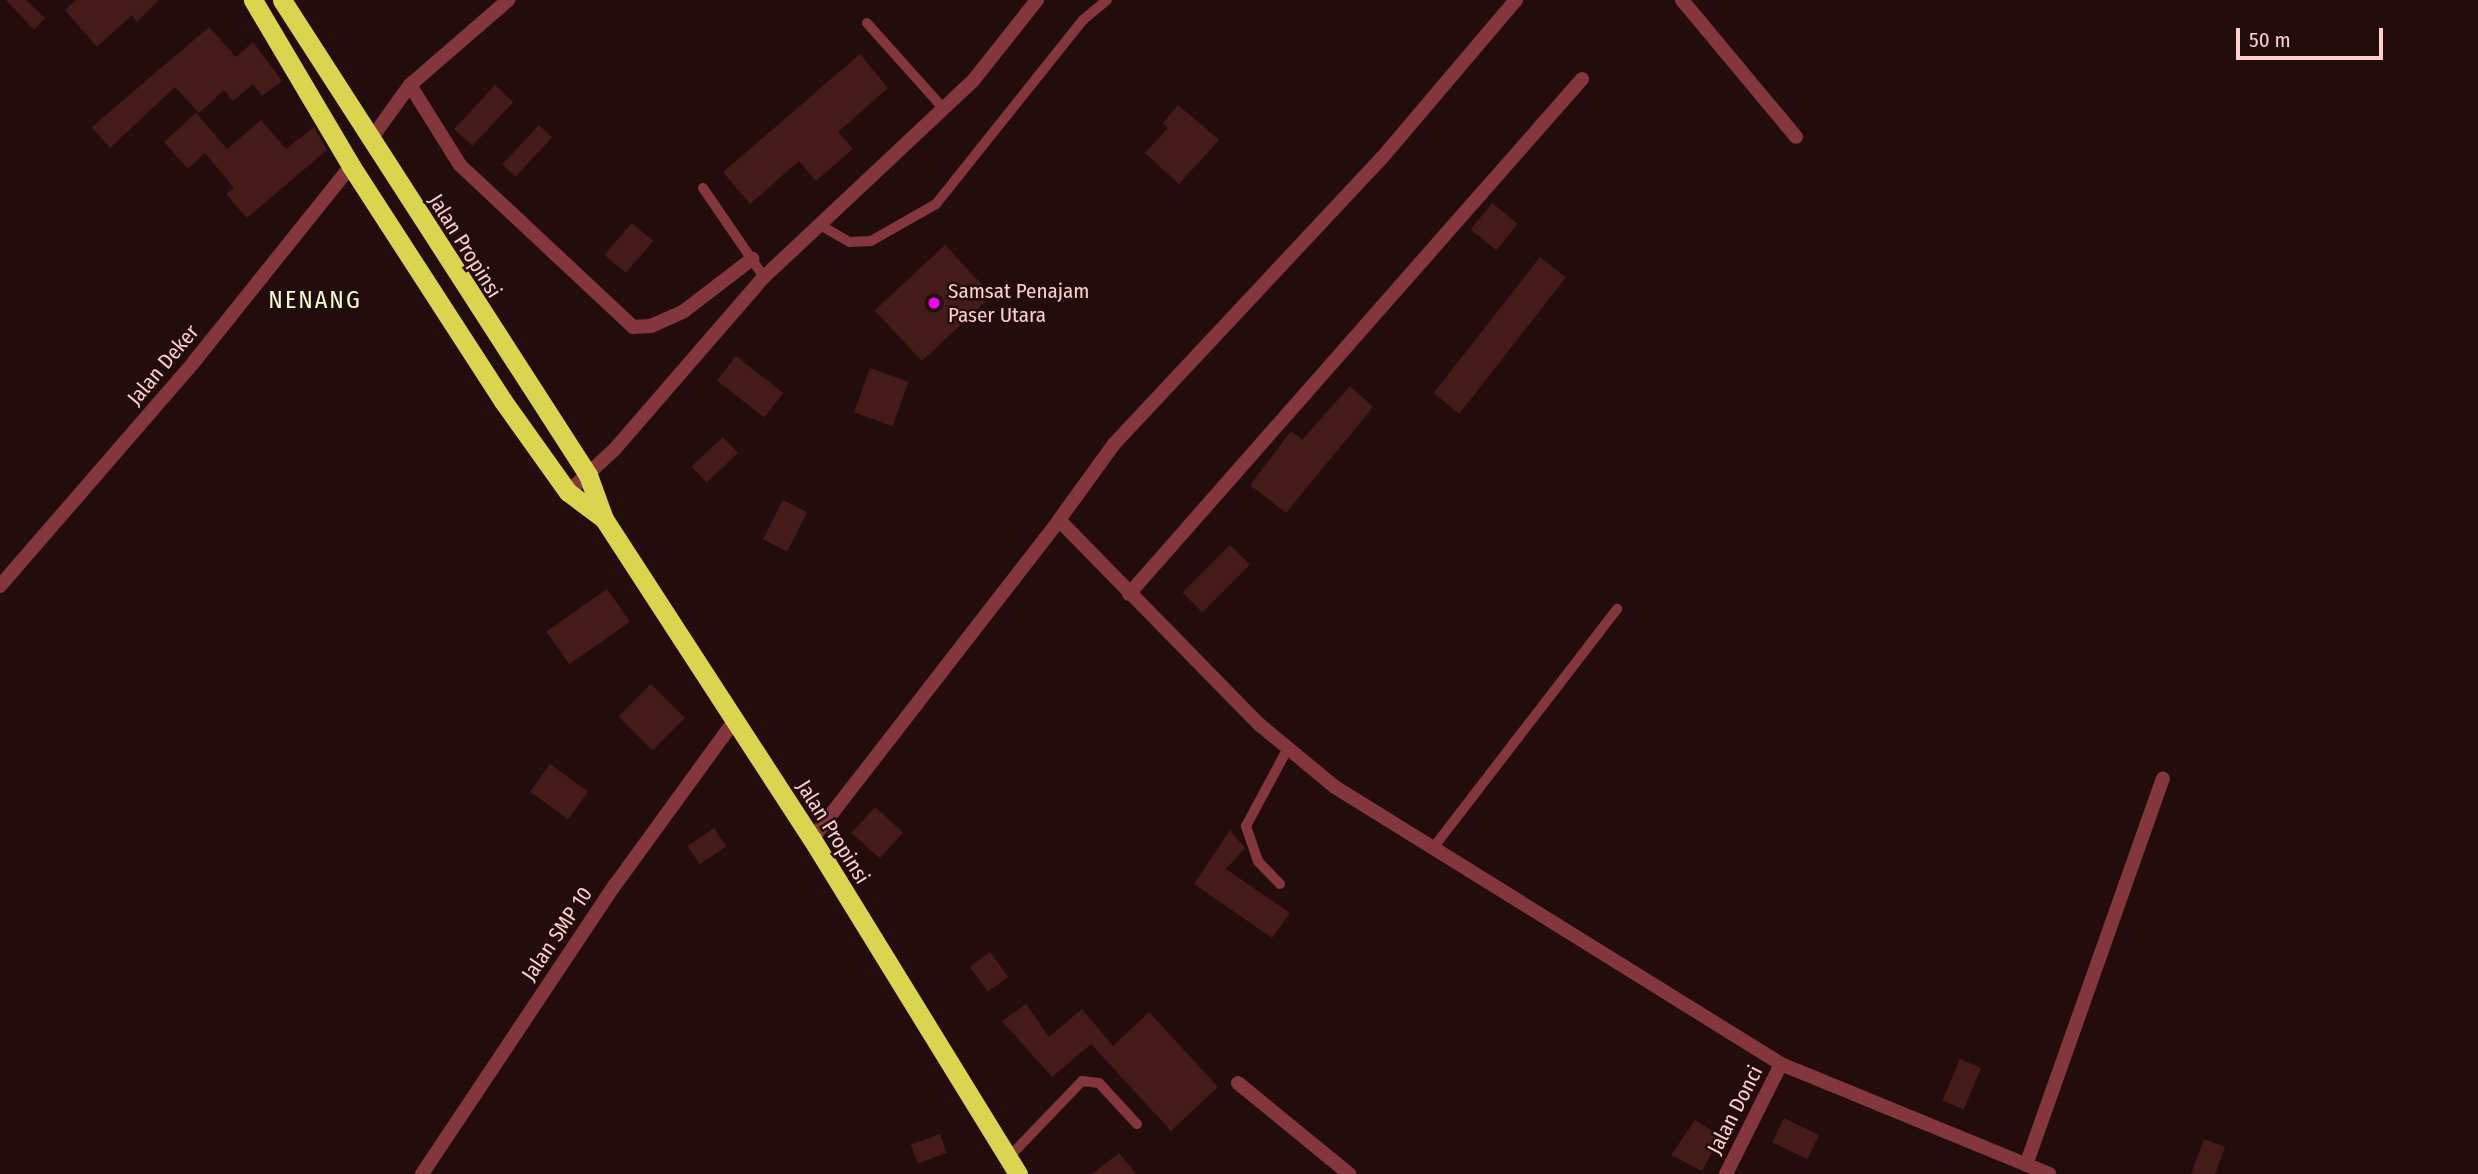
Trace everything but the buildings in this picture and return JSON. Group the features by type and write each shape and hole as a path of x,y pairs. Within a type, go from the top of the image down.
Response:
{"highway":[{"name":"Jalan Propinsi","path":"253,0 351,166 568,492 604,519"},
{"name":"Jalan Propinsi","path":"282,0 588,475 604,519 812,839 1013,1166"}],"street":[{"path":"371,139 410,85 508,0"},
{"path":"568,492 588,475 764,277 944,109 1000,52 1037,0"},
{"path":"812,839 1059,520 1114,444 1381,159 1516,0"},
{"path":"1682,0 1796,137"},
{"path":"1129,594 1582,79"},
{"path":"410,85 460,165 633,327 651,326 684,311 752,259"},
{"name":"Jalan Deker","path":"0,586 194,363 351,166"},
{"path":"1059,520 1129,594 1288,748 1335,787 1781,1064 2049,1174"},
{"name":"Jalan SMP 10","path":"422,1174 615,886 734,721"},
{"path":"2026,1165 2163,779"},
{"name":"Jalan Donci","path":"1726,1174 1781,1064"},
{"path":"1238,1083 1349,1174"}],"lane":[{"path":"820,225 850,242 871,241 936,204 1083,20 1107,0"},
{"path":"867,23 944,109"},
{"path":"703,188 764,277"},
{"path":"1433,848 1616,608"},
{"path":"1280,884 1258,861 1246,825 1288,748"},
{"path":"1013,1166 1082,1081 1099,1083 1136,1124"}],"place":[{"name":"Samsat Penajam Paser Utara","path":"934,303"}],"district":[{"name":"NENANG","path":"315,301"}]}
